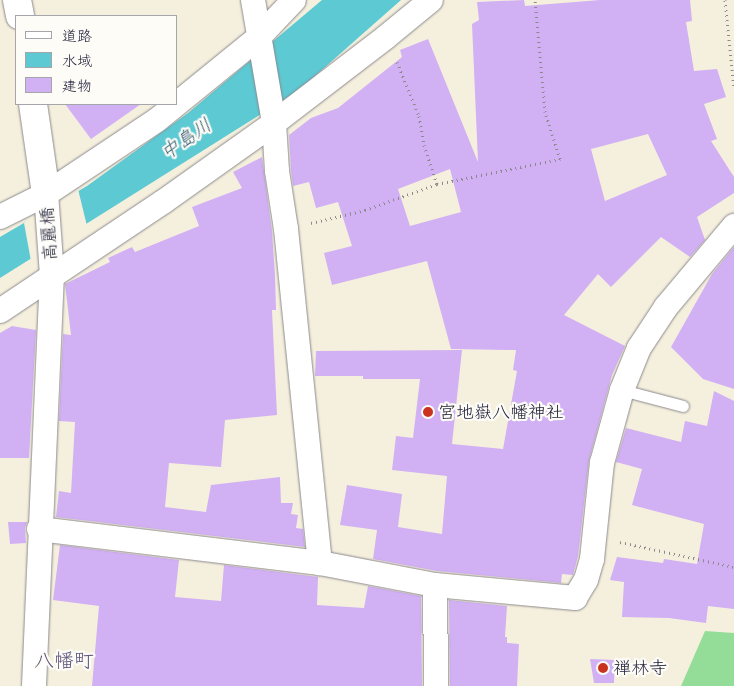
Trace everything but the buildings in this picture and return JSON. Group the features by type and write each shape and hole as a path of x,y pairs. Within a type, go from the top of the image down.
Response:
{"street":[{"path":"17,0 20,15"},
{"path":"253,0 274,123 277,172 286,229 320,563"},
{"path":"178,103 258,38 294,0"},
{"path":"0,311 163,202 274,123 431,0"},
{"path":"33,105 46,194"},
{"path":"0,217 46,194 157,120 175,105"},
{"name":"高麗橋","path":"34,686 39,529 52,275 46,194"},
{"path":"39,529 320,563 435,585 575,598 586,580 592,559 602,463 622,390 639,348 666,307 734,226"},
{"path":"435,585 436,686"}],"lane":[{"path":"622,390 683,406"}],"path":[{"path":"286,229 365,210 437,184 560,160 545,112 535,0"},
{"path":"725,0 734,88"},
{"path":"386,37 419,116 424,145 437,184"},
{"path":"593,537 734,567"}],"green space":[{"path":"705,631 734,633 734,686 681,686"}],"water":[{"name":"中島川","path":"322,0 401,0 298,91 0,278 0,237 87,186 188,113"}],"pier":[{"path":"78,189 87,226 31,261 24,223 38,212"}],"place":[{"name":"宮地嶽八幡神社","path":"428,412"},
{"name":"禅林寺","path":"603,668"}],"district":[{"name":"八幡町","path":"64,660"}]}
